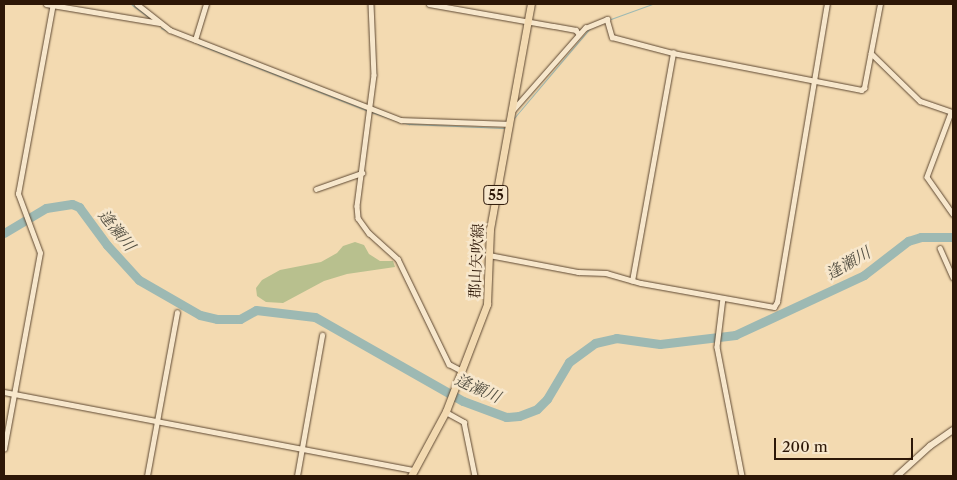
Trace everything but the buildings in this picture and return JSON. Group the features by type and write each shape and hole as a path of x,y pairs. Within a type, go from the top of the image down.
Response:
{"main road":[{"name":"郡山矢吹線","path":"412,473 446,411 487,304 490,228 531,4"},
{"path":"897,476 930,446 953,430"}],"street":[{"path":"46,4 159,23 195,40 401,120 509,124"},
{"path":"4,449 40,250 19,189 53,4"},
{"path":"137,4 159,23"},
{"path":"195,40 206,4"},
{"path":"371,4 374,75 357,206 358,218 369,232 398,259 449,364 462,371"},
{"path":"429,4 576,30 579,34"},
{"path":"489,255 578,272 606,273 632,281 771,307 777,304 815,82 826,4"},
{"path":"512,112 579,34 589,26 607,19 612,37 672,53 815,82 863,89 880,4"},
{"path":"632,281 672,53"},
{"path":"871,54 920,101 952,112 928,177 953,214"},
{"path":"316,189 362,173"},
{"path":"940,248 953,277"},
{"path":"723,298 718,346 742,476"},
{"path":"147,476 177,313"},
{"path":"297,476 322,335"},
{"path":"4,392 301,449 412,473"},
{"path":"446,411 464,422 475,476"}],"green space":[{"path":"355,242 364,245 369,254 380,261 393,261 395,267 347,274 324,281 283,303 266,302 257,296 256,288 262,280 280,270 321,262 337,253 343,246"}],"waterway":[{"path":"131,4 152,20"},
{"path":"608,20 652,4"},
{"path":"514,118 591,27"},
{"path":"161,28 191,41"},
{"path":"198,44 368,111"},
{"path":"371,112 409,124 505,128"},
{"name":"逢瀬川","path":"4,233 46,208 72,204 79,207 107,245 139,280 200,315 217,319 240,319 256,310 315,317 463,401 506,417 519,416 537,409 547,399 569,362 595,343 616,338 660,344 735,335 864,275 908,241 921,237 953,237"}]}
